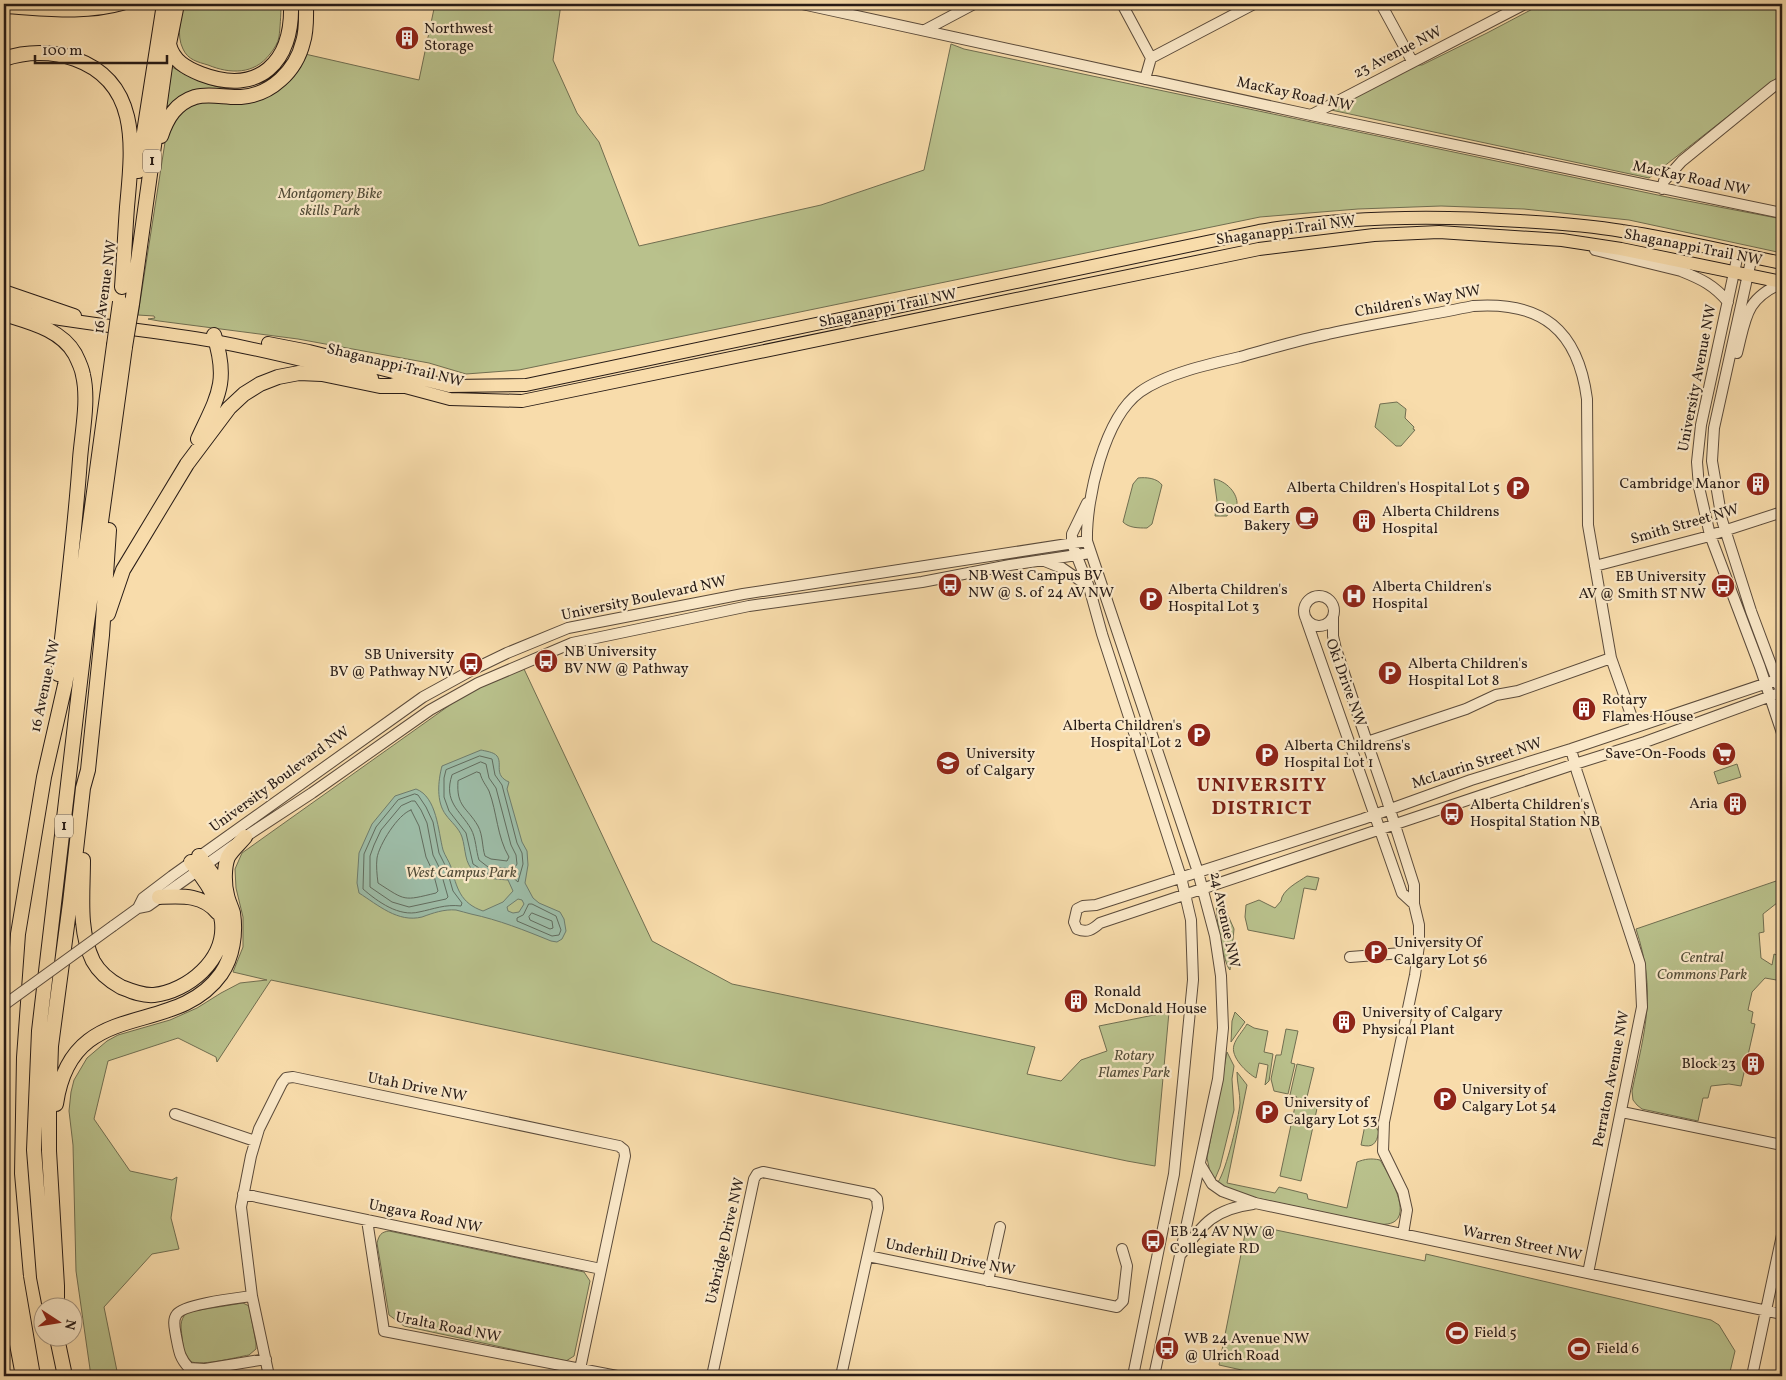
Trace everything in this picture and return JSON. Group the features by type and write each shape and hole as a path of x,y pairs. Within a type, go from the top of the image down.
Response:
{"highway":[{"name":"16 Avenue NW","path":"126,303 122,287 164,4"},
{"path":"169,42 175,58 192,70 226,80 249,79 268,69 283,52 289,34 290,4"},
{"path":"148,190 164,128 172,113 185,102 196,97 249,96 265,90 278,82 293,66 301,50 305,32 306,4"},
{"name":"16 Avenue NW","path":"33,1376 16,1277 7,1174 10,1057 18,934 44,777 65,685 78,610 126,303 148,190 175,11"},
{"path":"4,59 22,54 36,53 68,56 82,61 96,70 115,88 127,117 132,143 122,287"},
{"path":"4,292 74,316"},
{"path":"4,312 34,324 68,344 83,375 84,413 75,527 55,699 56,721"},
{"path":"187,464 220,388 222,370 215,338"},
{"name":"16 Avenue NW","path":"48,1298 44,1277 34,1150 39,1031 86,631 117,410 120,346"},
{"path":"102,635 123,570 187,464 229,408 244,394 260,384 278,377 299,373 322,374 380,386 404,386"},
{"path":"117,410 102,635 88,770 82,921 94,962 102,973 115,984 139,994 153,995 171,991 185,986 204,969 215,955 220,942 222,923 220,908 199,864"},
{"path":"57,1298 49,1151 51,1046 83,788 88,770"},
{"path":"49,1151 58,1091 66,1067 77,1051 88,1041 116,1026 181,1006 196,998 221,974 229,959 234,932 232,911 226,894 225,880 228,857 245,837"},
{"path":"199,864 226,894"},
{"path":"159,897 186,895 204,901 213,907 222,923"},
{"path":"4,1016 18,934"},
{"path":"4,1282 23,1376"},
{"path":"59,1348 65,1376"}],"main road":[{"path":"4,8 82,11 105,9 122,4"},
{"name":"Shaganappi Trail NW","path":"4,301 48,312 301,350 449,386 526,386 1259,231 1291,226 1377,218 1439,217 1563,224 1622,231 1782,263"},
{"name":"Shaganappi Trail NW","path":"4,312 215,338 404,386 450,400 522,401 1251,250 1374,235 1439,232 1562,240 1621,249 1782,282"}],"street":[{"name":"MacKay Road NW","path":"802,4 1145,79 1782,213"},
{"path":"925,30 974,4"},
{"path":"1122,4 1151,58 1145,79"},
{"path":"1151,58 1254,4"},
{"path":"1381,4 1412,61"},
{"name":"23 Avenue NW","path":"1311,114 1524,4"},
{"path":"1662,189 1664,181 1682,161 1774,86 1782,82"},
{"path":"1562,240 1579,246 1681,270 1710,284 1728,302"},
{"name":"University Avenue NW","path":"1738,254 1701,425 1697,462 1699,487 1710,535 1782,734"},
{"name":"University Avenue NW","path":"1752,256 1714,428 1712,461 1726,530 1751,611 1780,679 1782,693"},
{"path":"1722,391 1732,374 1748,310 1766,290 1782,282"},
{"name":"Children's Way NW","path":"1087,541 1092,493 1109,431 1123,409 1139,392 1162,380 1215,363 1325,334 1473,306 1492,304 1523,309 1551,322 1562,332 1573,347 1580,362 1587,399 1588,525 1594,566 1611,658 1636,726"},
{"name":"Children's Way NW","path":"1072,544 1072,534 1092,493"},
{"name":"Smith Street NW","path":"1594,566 1710,535 1782,512"},
{"name":"University Boulevard NW","path":"4,1005 138,908 148,906 199,864 423,697 507,653 568,628 743,594 1087,541"},
{"name":"24 Avenue NW","path":"1087,541 1198,872 1216,945 1221,976 1223,1028 1218,1079 1154,1376"},
{"path":"1072,544 1078,555 1089,587 1104,641 1181,878 1191,920 1193,980 1174,1172 1133,1376"},
{"name":"University Boulevard NW","path":"138,908 143,898 245,837 312,793 430,710 478,683 572,643 748,606 922,582 1090,553"},
{"path":"1041,560 1062,568 1089,587"},
{"path":"1323,597 1334,607 1333,617 1322,626 1314,625 1306,619 1304,614 1306,604 1313,598 1323,597"},
{"name":"Oki Drive NW","path":"1333,617 1333,636 1414,885 1414,904 1419,925 1419,945 1415,975 1384,1122 1383,1150 1403,1192 1407,1210 1403,1234"},
{"name":"Oki Drive NW","path":"1306,619 1402,892 1414,904"},
{"path":"1366,742 1466,708 1496,695 1518,691 1611,658"},
{"name":"McLaurin Street NW","path":"1780,679 1096,906 1077,908 1074,922 1077,929 1084,932 1092,930 1100,924 1394,824 1645,742 1782,693"},
{"name":"Perraton Avenue NW","path":"1571,749 1640,964 1642,1007 1588,1273"},
{"path":"1350,957 1402,953 1419,945"},
{"name":"Utah Drive NW","path":"269,1376 252,1296 242,1222 243,1194 259,1129 282,1083 286,1078 293,1077 619,1146 624,1150 625,1156 580,1369"},
{"path":"1622,1112 1782,1145"},
{"path":"175,1114 255,1141"},
{"name":"Warren Street NW","path":"1200,1164 1212,1184 1222,1191 1255,1203 1782,1314"},
{"name":"Uxbridge Drive NW","path":"712,1376 754,1179 758,1174 764,1172 872,1194 877,1199 878,1208 868,1256"},
{"name":"Ungava Road NW","path":"243,1194 601,1269"},
{"name":"Warren Street NW","path":"1179,1258 1199,1228 1234,1206 1255,1203"},
{"name":"Uralta Road NW","path":"367,1220 384,1331 617,1376"},
{"path":"988,1281 1000,1227"},
{"path":"1752,1376 1782,1235"},
{"name":"Underhill Drive NW","path":"841,1376 868,1256 1117,1307 1123,1300 1127,1266 1122,1249"},
{"path":"252,1296 182,1309 177,1314 174,1322 180,1358 189,1368 205,1369 266,1359"}],"green space":[{"path":"184,4 281,4 278,41 264,61 249,69 241,71 225,70 197,62 188,56 181,44 180,26"},
{"name":"Montgomery Bike skills Park","path":"435,4 561,4 553,60 577,113 599,142 639,246 821,205 924,170 951,44 964,49 1672,198 1782,219 1782,253 1629,220 1524,209 1441,206 1358,209 1260,217 519,370 466,374 429,363 298,339 159,321 148,319 155,318 154,316 138,315 166,136 175,117 188,107 204,102 239,104 305,54 419,80"},
{"path":"1542,4 1782,4 1782,74 1649,178 1331,110 1415,65 1422,65"},
{"path":"172,67 199,81 229,89 229,92 174,101 166,106"},
{"path":"1397,402 1406,409 1405,418 1415,430 1401,446 1396,446 1375,427 1380,404"},
{"path":"1138,478 1151,478 1162,485 1152,524 1147,528 1131,527 1123,522 1133,484"},
{"path":"1214,479 1227,485 1236,496 1237,505 1230,508 1227,516 1215,516 1217,501"},
{"name":"West Campus Park","path":"524,669 652,941 732,984 1035,1047 1027,1074 1061,1081 1081,1060 1107,1051 1099,1026 1169,1012 1155,1166 271,980 217,1062 216,1057 178,1038 108,1061 94,1119 130,1171 172,1180 177,1177 171,1218 179,1249 152,1254 104,1307 118,1376 91,1376 82,1313 82,1298 80,1298 76,1271 73,1145 69,1111 74,1080 87,1058 107,1041 118,1035 170,1020 197,1008 240,983 267,980 233,972 243,947 243,917 236,888 235,869 242,853 478,685"},
{"path":"1737,764 1741,777 1718,784 1714,772"},
{"path":"1307,876 1319,878 1316,890 1304,888 1294,939 1248,930 1245,917 1246,905 1259,900 1275,908 1287,890"},
{"name":"Central Commons Park","path":"1782,879 1782,899 1763,914 1764,932 1759,933 1761,958 1772,965 1774,954 1782,957 1782,981 1765,978 1752,992 1748,1010 1753,1012 1751,1023 1755,1024 1741,1086 1729,1084 1711,1086 1708,1098 1703,1098 1698,1121 1642,1109 1633,1100 1632,1091 1647,1011 1646,973 1636,929"},
{"path":"1217,899 1222,902 1234,929 1230,970 1220,936"},
{"path":"1235,1012 1245,1022 1231,1042 1232,1021"},
{"path":"1247,1024 1254,1028 1268,1031 1264,1052 1273,1054 1269,1081 1265,1085 1268,1065 1259,1063 1256,1078 1244,1069 1234,1055 1235,1042"},
{"path":"1286,1029 1298,1031 1291,1063 1295,1064 1288,1094 1274,1091 1271,1079 1276,1055 1281,1055"},
{"path":"1227,1052 1234,1066 1232,1079 1234,1110 1220,1167 1215,1179 1210,1172 1207,1158"},
{"path":"1297,1064 1314,1068 1306,1101 1318,1104 1301,1181 1280,1176 1297,1097 1290,1095"},
{"path":"1237,1072 1247,1085 1227,1183 1275,1193 1279,1187 1307,1194 1308,1199 1347,1208 1357,1162 1368,1159 1380,1160 1390,1178 1399,1201 1400,1211 1398,1219 1390,1223 1377,1224 1237,1194 1220,1185 1218,1182 1228,1156 1239,1110 1240,1099"},
{"path":"1366,1120 1373,1122 1379,1132 1377,1140 1368,1146 1361,1145"},
{"path":"1247,1224 1425,1261 1426,1254 1711,1320 1719,1325 1735,1351 1729,1376 1269,1376 1219,1365"},
{"path":"389,1231 584,1272 590,1281 574,1356 566,1361 404,1326 389,1315 377,1243 381,1234"},
{"path":"243,1303 249,1306 256,1349 249,1355 217,1361 199,1363 188,1360 185,1355 181,1327 187,1312"}],"water":[{"path":"481,750 497,756 501,776 509,782 507,789 522,842 527,851 528,865 525,883 533,898 539,903 560,912 564,919 566,931 562,939 557,942 551,941 501,922 456,910 443,911 422,917 405,917 389,912 359,893 357,883 359,853 372,824 395,796 416,789 428,799 436,815 443,850 464,899 475,908 483,911 503,902 513,891 508,880 483,876 471,869 461,834 446,815 439,798 442,766","holes":["518,899 522,900 524,904 519,912 513,913 508,911 507,907"]}],"place":[{"name":"Northwest Storage","path":"407,38"},
{"name":"Cambridge Manor","path":"1758,484"},
{"name":"Alberta Children's Hospital Lot 5","path":"1518,488"},
{"name":"Good Earth Bakery","path":"1307,518"},
{"name":"Alberta Childrens Hospital","path":"1364,521"},
{"name":"NB West Campus BV NW @ S. of 24 AV NW","path":"950,585"},
{"name":"EB University AV @ Smith ST NW","path":"1723,586"},
{"name":"Alberta Children's Hospital","path":"1354,596"},
{"name":"Alberta Children's Hospital Lot 3","path":"1151,599"},
{"name":"NB University BV NW @ Pathway","path":"546,661"},
{"name":"SB University BV @ Pathway NW","path":"471,664"},
{"name":"Alberta Children's Hospital Lot 8","path":"1390,673"},
{"name":"Rotary Flames House","path":"1584,709"},
{"name":"Alberta Children's Hospital Lot 2","path":"1199,735"},
{"name":"Save-On-Foods","path":"1724,754"},
{"name":"Alberta Childrens's Hospital Lot 1","path":"1267,755"},
{"name":"University of Calgary","path":"948,763"},
{"name":"Aria","path":"1735,804"},
{"name":"Alberta Children's Hospital Station NB","path":"1452,814"},
{"name":"University Of Calgary Lot 56","path":"1376,952"},
{"name":"Ronald McDonald House","path":"1076,1001"},
{"name":"University of Calgary Physical Plant","path":"1344,1022"},
{"name":"Block 23","path":"1753,1064"},
{"name":"University of Calgary Lot 54","path":"1445,1099"},
{"name":"University of Calgary Lot 53","path":"1267,1112"},
{"name":"EB 24 AV NW @ Collegiate RD","path":"1153,1241"},
{"name":"Field 5","path":"1457,1333"},
{"name":"WB 24 Avenue NW @ Ulrich Road","path":"1167,1348"},
{"name":"Field 6","path":"1579,1349"}],"district":[{"name":"UNIVERSITY DISTRICT","path":"1262,798"}],"park label":[{"name":"Rotary Flames Park","path":"1134,1064"}]}
